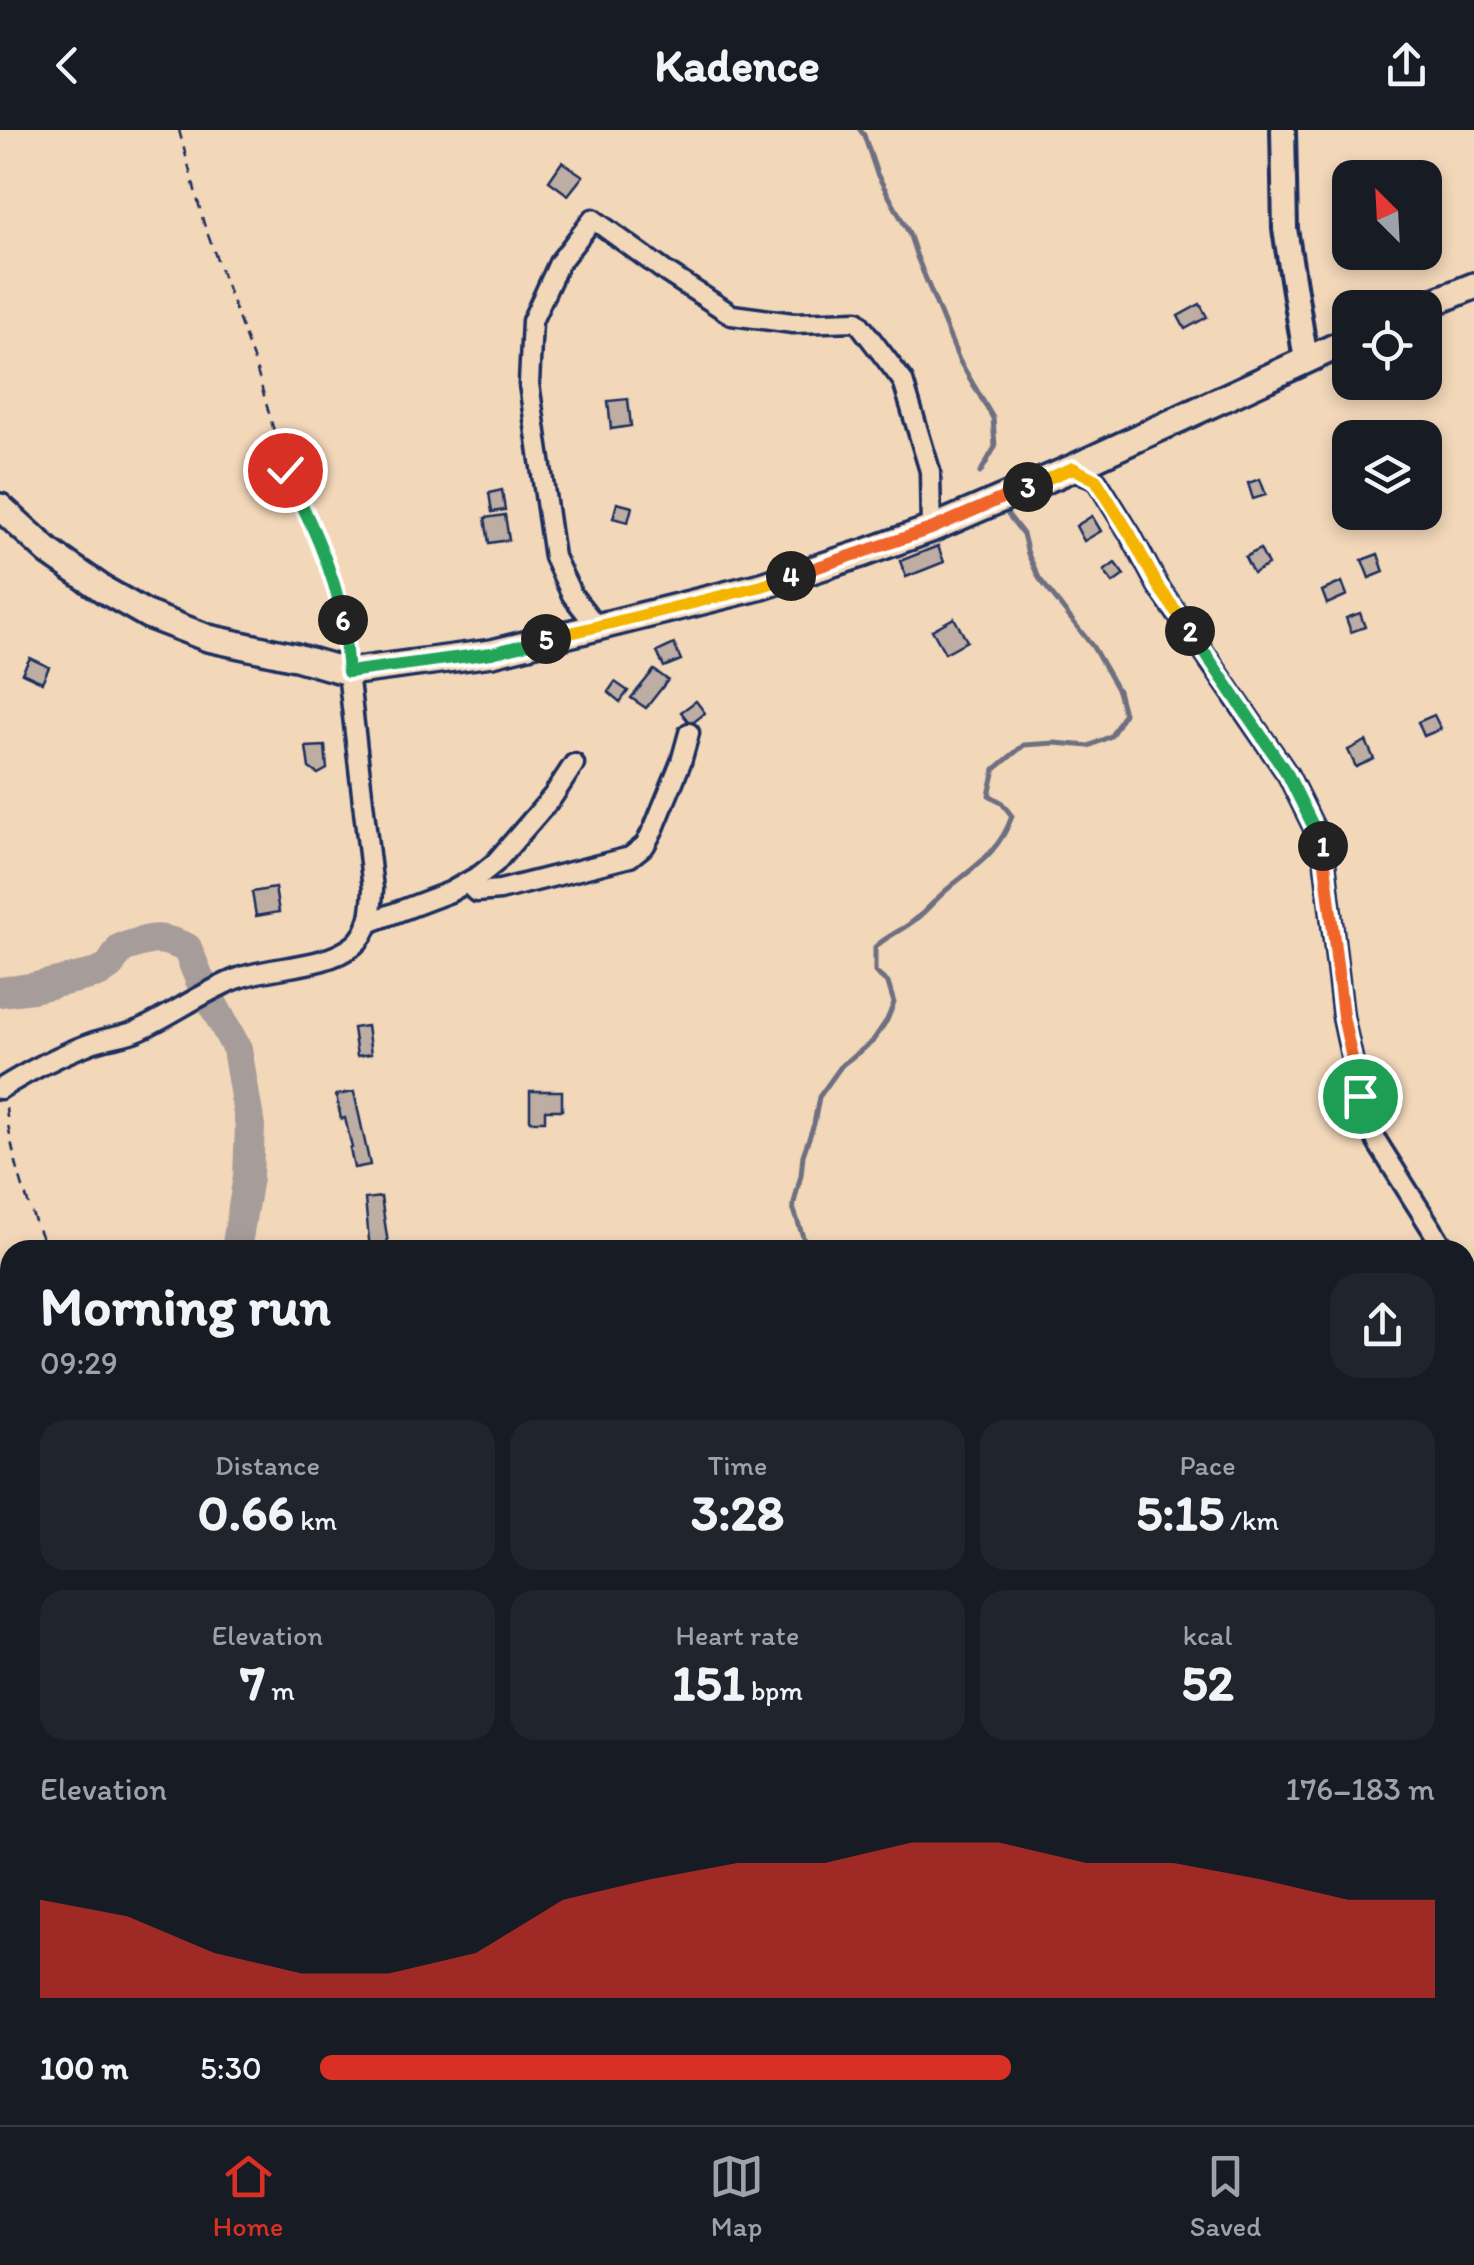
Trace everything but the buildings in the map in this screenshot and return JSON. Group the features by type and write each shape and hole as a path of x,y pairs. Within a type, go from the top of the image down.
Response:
{"main road":[{"path":"1442,299 1474,286"},
{"path":"0,507 50,552 148,615 208,638 348,672 492,653 762,586 931,529 1332,348"}],"street":[{"path":"1283,130 1285,229 1306,360"},
{"path":"597,626 572,595 554,557 529,384 532,321 559,262 594,220 732,315 793,323 857,322 903,381 930,471 931,529"},
{"path":"1073,468 1096,480 1158,586 1288,775 1323,846 1343,1016 1360,1096 1377,1142 1439,1240"},
{"path":"2,1088 44,1062 144,1028 237,978 301,965 344,952 358,943 372,912 372,870 348,672"},
{"path":"467,883 476,892 500,890 630,857 645,845 654,828 689,734"},
{"path":"368,924 467,883 495,863 554,796 574,764"}],"path":[{"path":"178,130 204,224 255,364 285,470 316,534 338,597 348,672"},
{"path":"2,1088 8,1134 43,1240"}],"waterway":[{"path":"860,130 877,174 909,233 959,360 993,418 995,447 980,473"},
{"path":"804,1240 793,1207 819,1097 842,1065 872,1042 894,1003 888,983 875,972 875,947 919,917 1001,839 1012,816 989,795 995,769 1024,745 1089,746 1111,736 1124,714 1118,691 1093,647 1039,578 1023,534 1003,508"},
{"path":"0,992 98,973 110,965 121,948 147,940 161,939 187,948 237,1049 250,1126 248,1177 238,1240"}],"route":[{"path":"285,470 316,534 338,597 348,672 492,653 762,586 931,529 1073,468 1096,480 1158,586 1288,775 1323,846 1343,1016 1360,1096"}]}
